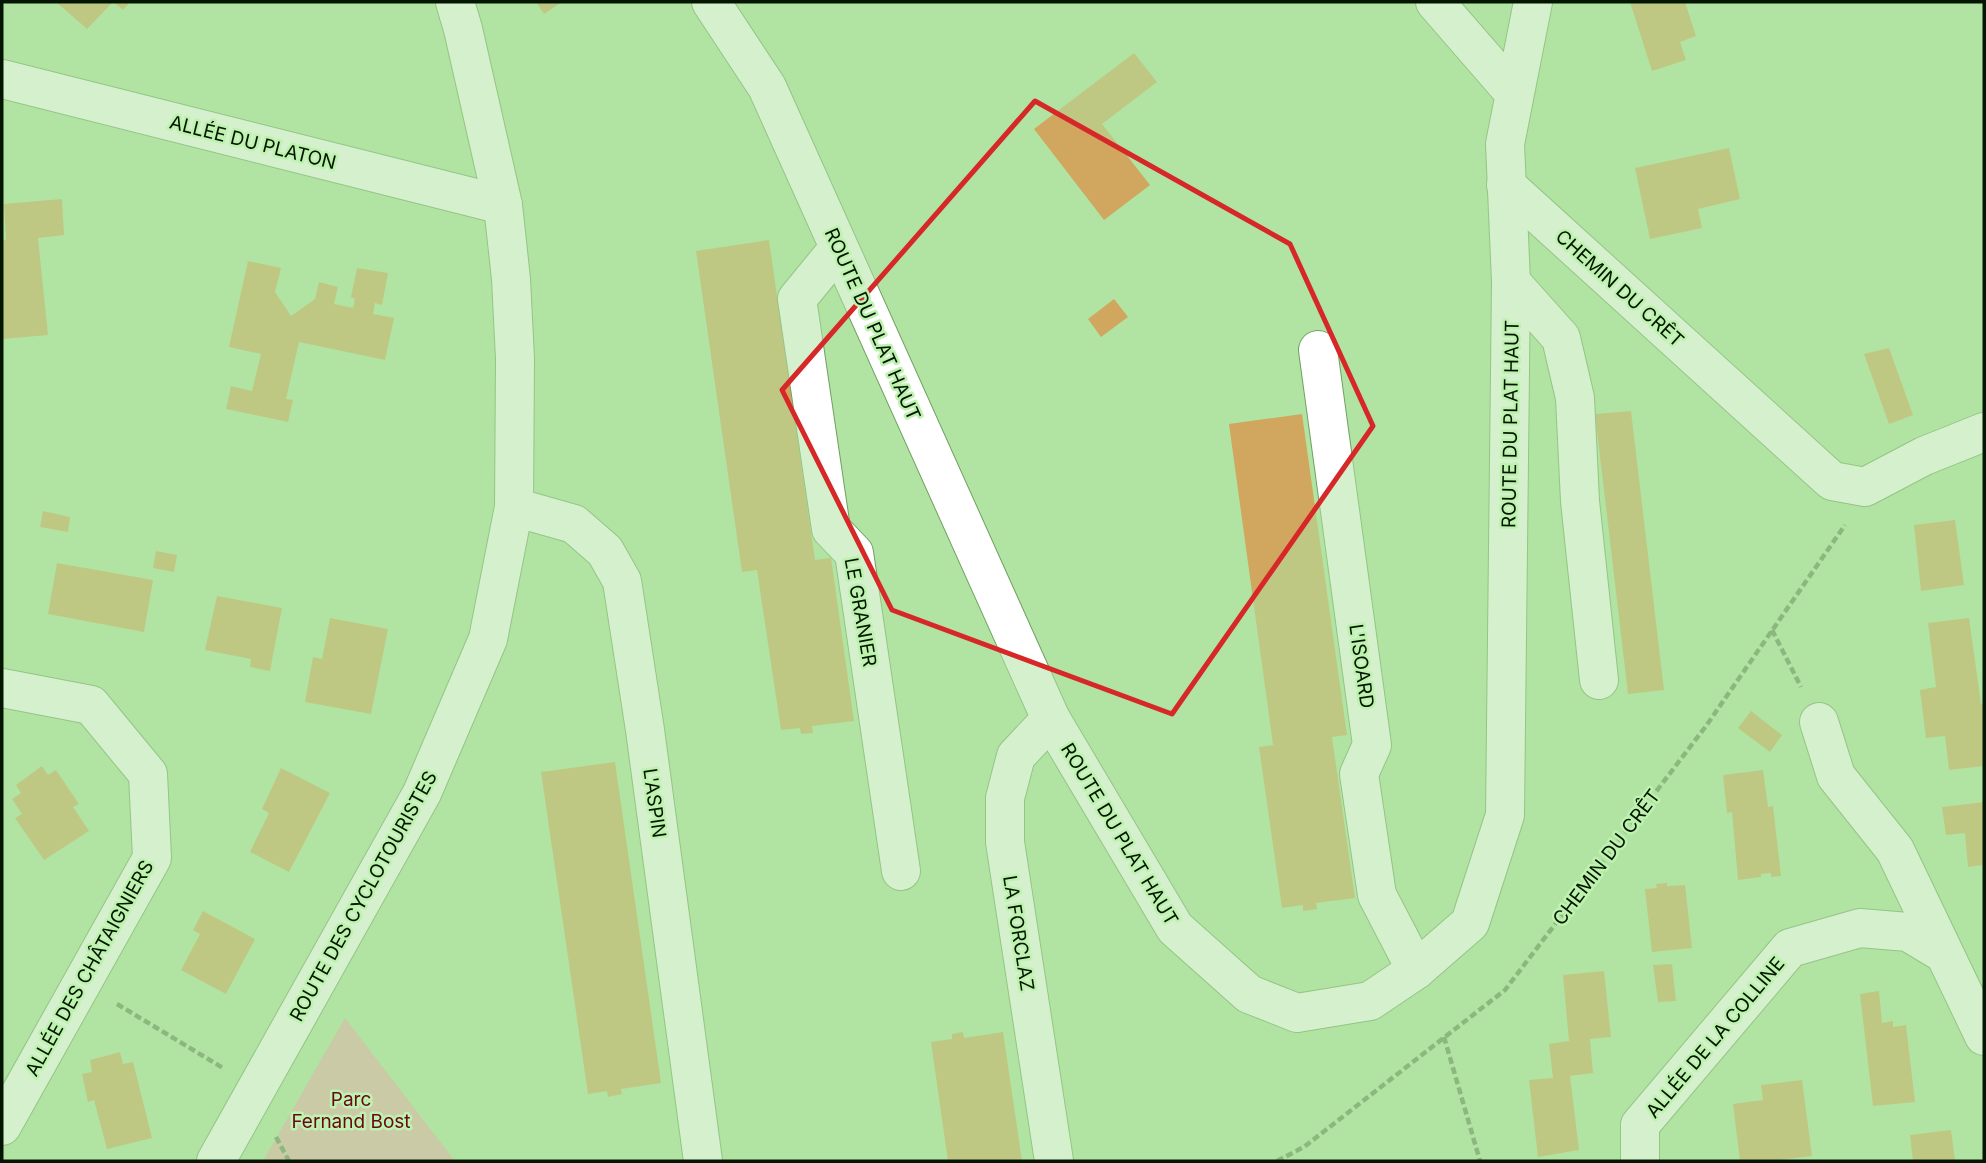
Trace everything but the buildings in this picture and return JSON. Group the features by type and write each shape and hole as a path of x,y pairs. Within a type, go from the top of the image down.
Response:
{"street":[{"name":"ROUTE DES CYCLOTOURISTES","path":"216,1161 422,793 488,639 514,507 515,359 511,279 503,205 463,29 454,2"},
{"name":"ROUTE DU PLAT HAUT","path":"711,2 767,87 1051,719 1175,928 1249,994 1297,1013 1370,1001 1416,970 1470,923 1505,815 1511,282 1505,144 1533,2"},
{"path":"1435,2 1514,93"},
{"name":"ALLÉE DU PLATON","path":"2,79 503,205"},
{"name":"CHEMIN DU CRÊT","path":"1506,185 1832,481 1865,487"},
{"name":"LE GRANIER","path":"838,249 797,299 831,529 854,553 901,871"},
{"path":"1511,282 1561,338 1575,398 1580,501 1599,680"},
{"name":"L'ISOARD","path":"1318,349 1373,745 1359,774 1377,895 1416,970"},
{"path":"1865,487 1924,456 1984,432"},
{"name":"L'ASPIN","path":"514,507 574,524 604,551 622,581 647,743 703,1161"},
{"name":"ALLÉE DES CHÂTAIGNIERS","path":"2,688 91,705 148,774 152,858 2,1126"},
{"name":"LA FORCLAZ","path":"1051,719 1016,756 1005,798 1005,842 1054,1161"},
{"path":"1819,722 1836,776 1895,850 1984,1036"},
{"name":"ALLÉE DE LA COLLINE","path":"1640,1161 1640,1125 1790,948 1860,928 1908,932 1943,953"}],"path":[{"name":"CHEMIN DU CRÊT","path":"1277,1161 1304,1147 1505,990 1706,726 1846,524 1865,487"},
{"path":"1772,630 1819,722"},
{"path":"82,983 257,1088"},
{"path":"1444,1037 1480,1161"}],"highlighted area":[{"path":"1035,101 1290,244 1373,426 1172,714 892,610 782,390"}],"green space":[{"name":"Parc Fernand Bost","path":"345,1018 455,1161 263,1161"}]}
